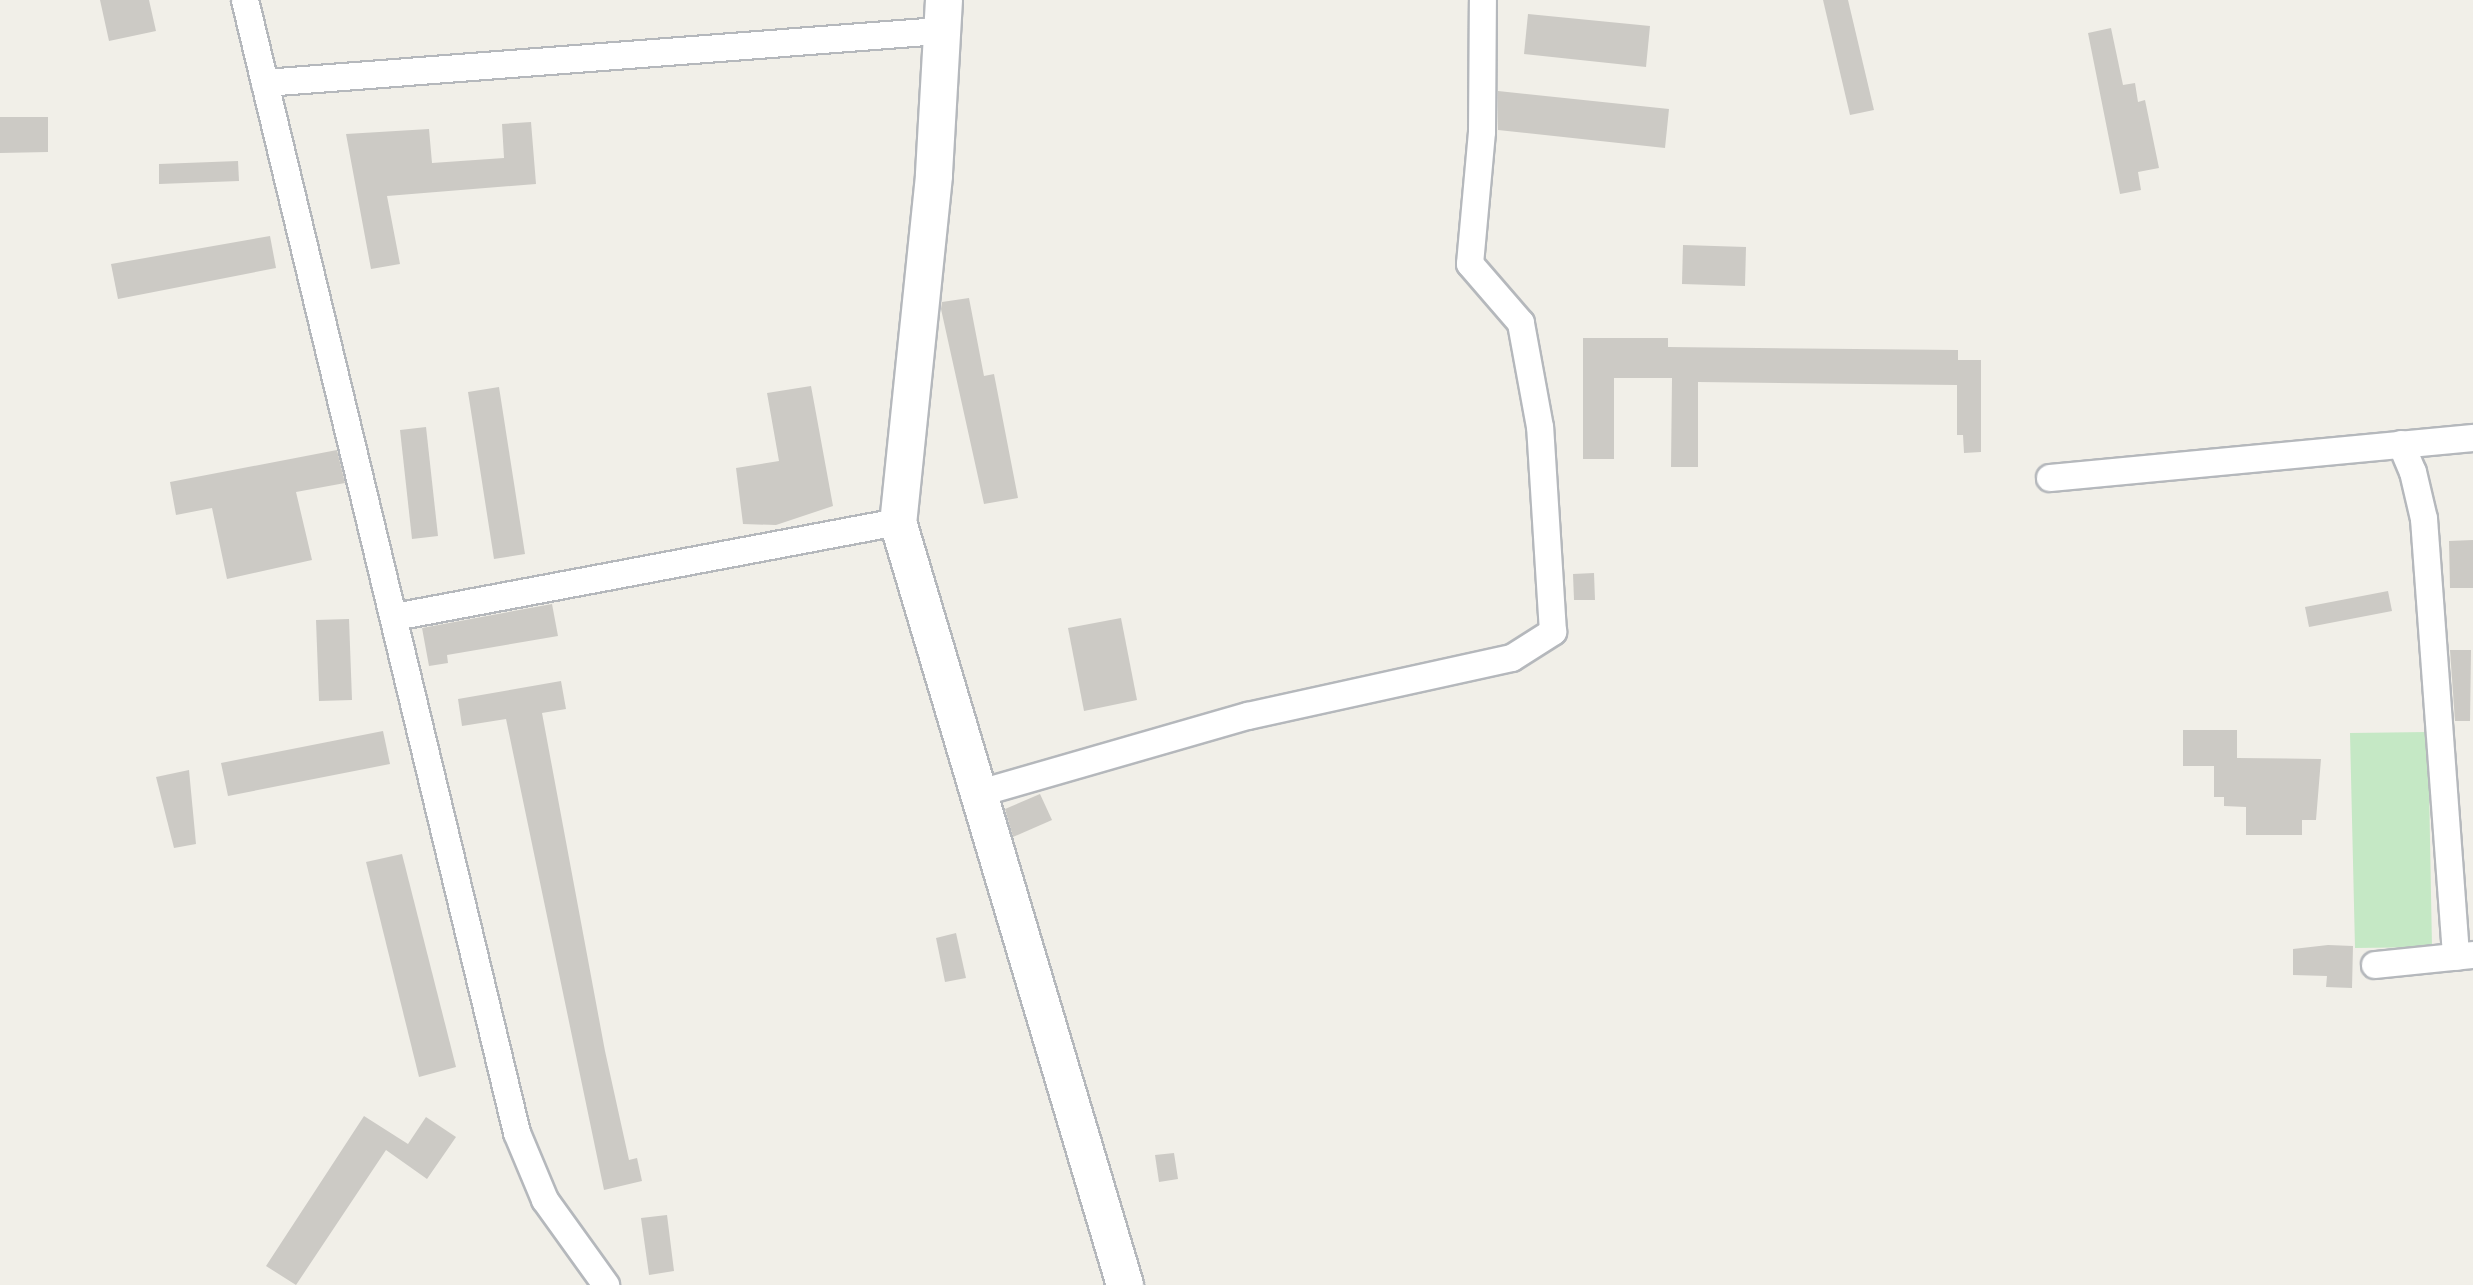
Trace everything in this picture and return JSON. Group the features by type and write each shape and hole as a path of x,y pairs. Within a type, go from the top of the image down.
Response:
{"main road":[{"path":"942,16 934,176 898,522 1125,1285"}],"street":[{"path":"245,0 517,1133 545,1200 606,1285"},
{"path":"977,794 1248,716 1512,658 1553,632 1540,427 1521,323 1470,264 1482,132 1483,0"},
{"path":"265,83 942,16"},
{"path":"2050,478 2473,438"},
{"path":"2375,965 2464,956 2424,519 2413,472 2401,444"},
{"path":"395,617 898,522"}],"green space":[{"path":"2428,732 2432,947 2355,948 2350,733"}],"building":[{"path":"100,0 149,0 156,31 109,41"},
{"path":"1823,0 1848,0 1874,110 1850,115"},
{"path":"1528,14 1650,26 1646,67 1524,54"},
{"path":"2111,28 2123,85 2135,83 2138,102 2145,100 2159,168 2138,172 2141,190 2120,194 2088,33"},
{"path":"1498,91 1669,109 1665,148 1498,130"},
{"path":"0,117 48,117 48,152 0,153"},
{"path":"531,122 536,184 387,196 400,264 371,269 346,134 429,129 432,163 504,158 502,124"},
{"path":"238,161 239,181 159,184 159,164"},
{"path":"270,236 276,268 118,299 111,264"},
{"path":"1683,245 1746,247 1745,286 1682,284"},
{"path":"969,298 984,376 994,374 1018,498 984,504 941,309 942,302"},
{"path":"1583,338 1668,338 1668,347 1958,350 1958,360 1981,360 1981,452 1964,453 1963,435 1957,435 1957,385 1698,382 1698,467 1671,467 1672,378 1614,378 1614,459 1583,459"},
{"path":"811,386 833,506 776,525 743,524 736,468 779,461 767,393"},
{"path":"499,387 525,554 494,559 468,392"},
{"path":"426,427 438,536 412,539 400,430"},
{"path":"337,450 345,483 296,492 312,560 227,579 212,508 176,515 170,482"},
{"path":"2473,540 2473,588 2450,588 2449,541"},
{"path":"1594,573 1595,600 1574,600 1573,574"},
{"path":"2388,591 2392,611 2309,627 2305,607"},
{"path":"552,604 558,636 447,655 448,663 429,666 422,628"},
{"path":"1121,618 1137,700 1084,711 1068,628"},
{"path":"349,619 352,700 319,701 316,620"},
{"path":"2450,650 2471,650 2470,721 2455,721"},
{"path":"561,681 566,709 542,713 605,1051 629,1160 637,1158 642,1181 604,1190 506,719 462,726 458,699"},
{"path":"2183,730 2237,730 2237,758 2321,759 2316,820 2302,820 2302,835 2246,835 2246,807 2224,806 2224,797 2214,797 2214,766 2183,766"},
{"path":"383,731 390,764 228,796 221,763"},
{"path":"189,770 196,844 174,848 156,777"},
{"path":"1040,794 1052,820 1013,837 1005,809"},
{"path":"402,854 456,1067 419,1077 366,862"},
{"path":"956,933 966,978 945,982 936,938"},
{"path":"2353,946 2352,988 2326,987 2327,976 2293,975 2293,949"},
{"path":"364,1116 408,1144 426,1117 456,1137 427,1179 386,1150 296,1285 266,1266"},
{"path":"1174,1153 1178,1179 1159,1182 1155,1155"},
{"path":"667,1215 674,1271 649,1275 641,1218"}]}
